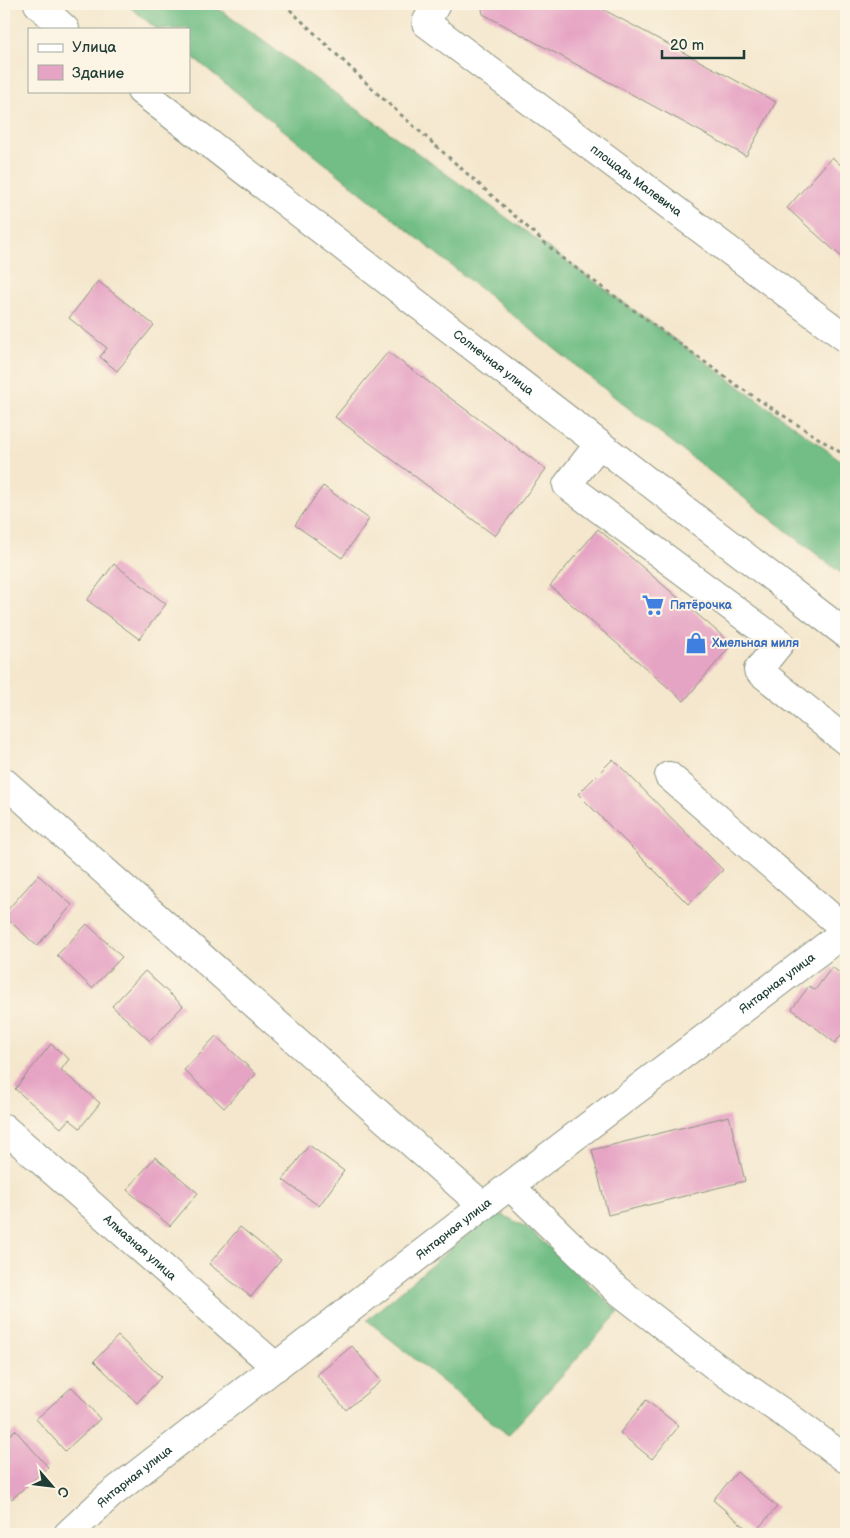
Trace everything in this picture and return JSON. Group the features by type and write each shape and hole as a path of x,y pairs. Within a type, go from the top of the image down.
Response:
{"street":[{"path":"38,4 64,28"},
{"name":"площадь Малевича","path":"431,13 846,338"},
{"name":"Солнечная улица","path":"142,92 846,634"},
{"path":"599,444 567,485 780,643 758,670 846,741"},
{"path":"669,776 846,931"},
{"path":"4,782 483,1206"},
{"name":"Янтарная улица","path":"68,1534 110,1495 483,1206 846,931"},
{"name":"Алмазная улица","path":"4,1128 276,1367"},
{"path":"510,1186 616,1289 715,1366 846,1459"}],"path":[{"path":"284,4 381,97 562,258 740,387 846,456"}],"green space":[{"path":"126,4 212,4 846,464 846,577 627,407 190,55 190,28 156,28"},
{"path":"495,1211 528,1228 619,1312 508,1435 367,1320"}],"building":[{"path":"481,4 593,4 776,102 746,156 483,14"},
{"path":"832,157 846,170 846,261 787,208"},
{"path":"98,281 154,325 117,371 100,357 107,348 69,318"},
{"path":"388,352 546,469 495,536 335,417"},
{"path":"323,486 369,519 342,558 295,525"},
{"path":"598,529 732,644 684,701 550,586"},
{"path":"114,564 166,604 139,639 87,600"},
{"path":"613,759 723,870 688,904 578,794"},
{"path":"38,875 72,905 37,946 4,914"},
{"path":"87,924 122,957 92,988 57,955"},
{"path":"832,967 841,974 846,968 846,1029 835,1043 792,1009 809,986 815,990"},
{"path":"145,971 183,1006 150,1041 112,1006"},
{"path":"216,1036 256,1074 224,1108 184,1070"},
{"path":"51,1044 69,1059 61,1070 100,1103 80,1128 69,1119 61,1128 15,1089"},
{"path":"729,1116 745,1181 608,1215 592,1150"},
{"path":"309,1145 344,1171 319,1206 283,1180"},
{"path":"155,1157 198,1193 170,1226 127,1190"},
{"path":"240,1227 281,1260 251,1297 209,1264"},
{"path":"118,1336 161,1377 137,1403 94,1361"},
{"path":"352,1346 381,1381 346,1410 317,1375"},
{"path":"72,1387 100,1419 65,1451 36,1419"},
{"path":"646,1400 679,1426 652,1459 620,1433"},
{"path":"15,1430 48,1467 12,1499 4,1490 4,1440"},
{"path":"737,1472 777,1507 753,1534 713,1500"}],"place":[{"name":"Пятёрочка","path":"653,605"},
{"name":"Хмельная миля","path":"696,643"}]}
